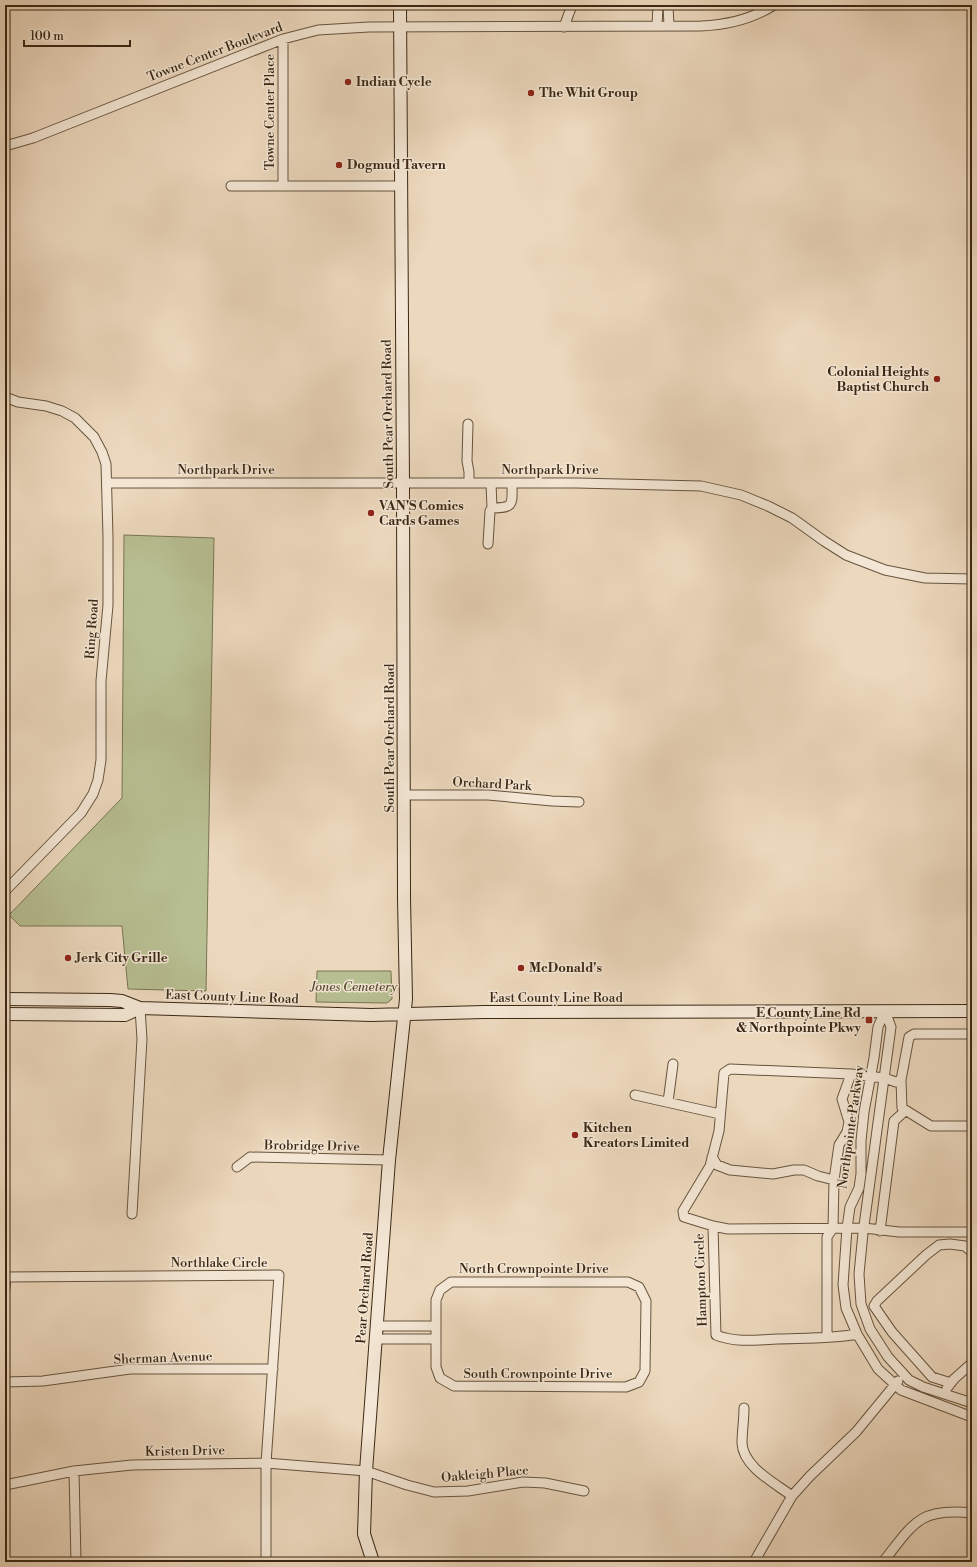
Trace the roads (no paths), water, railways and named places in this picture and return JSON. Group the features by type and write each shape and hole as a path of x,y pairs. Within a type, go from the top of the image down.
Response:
{"street":[{"name":"South Pear Orchard Road","path":"400,5 404,898 406,1000 404,1015"},
{"path":"564,26 572,5"},
{"path":"657,26 658,5"},
{"path":"668,5 669,26"},
{"name":"Towne Center Boulevard","path":"5,146 33,138 283,39 303,33 332,28 720,25 750,17 774,5"},
{"name":"Towne Center Place","path":"283,39 283,186"},
{"path":"231,186 401,186"},
{"name":"Ring Road","path":"5,397 26,404 55,408 68,414 82,424 94,437 102,452 106,464 107,483 108,605 102,670 101,760 98,780 93,794 81,814 5,891"},
{"path":"468,424 467,461 469,483"},
{"name":"Northpark Drive","path":"107,483 684,484 716,488 740,495 768,506 792,518 846,555 885,570 925,578 972,579"},
{"path":"488,544 490,511 492,508 491,483"},
{"path":"492,508 505,508 510,504 512,500 512,483"},
{"name":"Orchard Park","path":"404,795 488,795 579,802"},
{"name":"East County Line Road","path":"5,999 110,1000 122,1001 140,1008 371,1015 484,1012 972,1011"},
{"path":"132,1214 142,1039 140,1008"},
{"name":"East County Line Road","path":"5,1014 125,1015 140,1008"},
{"name":"Northpointe Parkway","path":"885,1011 878,1027 870,1077 861,1141 859,1188 850,1207 847,1228 843,1285 848,1313 857,1334 878,1369 895,1385 901,1390 972,1417"},
{"name":"Northpointe Parkway","path":"885,1011 891,1027 862,1242 859,1284 863,1309 870,1329 888,1357 909,1380 923,1387 972,1403"},
{"name":"Pear Orchard Road","path":"373,1562 364,1534 366,1470 389,1160 404,1015"},
{"path":"972,1034 914,1034 909,1037 901,1080 902,1108 905,1111 931,1126 972,1126"},
{"path":"668,1102 673,1064"},
{"name":"Hampton Circle","path":"857,1334 827,1337 740,1340 722,1337 716,1334 713,1226 684,1217 683,1211 710,1166 719,1131 724,1073 730,1069 851,1074 884,1078 896,1082 901,1080"},
{"path":"827,1337 827,1237 833,1228 834,1180 839,1145 847,1132 848,1122 842,1098 851,1074"},
{"path":"635,1095 720,1114"},
{"path":"880,1231 894,1121 905,1111"},
{"name":"Brobridge Drive","path":"237,1167 250,1157 389,1160"},
{"path":"712,1157 717,1165 730,1170 773,1174 799,1170 834,1180"},
{"path":"713,1226 728,1229 864,1228 899,1232 972,1232"},
{"path":"951,1383 932,1377 892,1332 874,1306 877,1301 920,1260 939,1245 950,1244 965,1246 972,1252"},
{"name":"Northlake Circle","path":"5,1288 6,1277 279,1275 274,1369 266,1463 266,1562"},
{"name":"North Crownpointe Drive","path":"435,1326 436,1300 440,1290 451,1282 628,1282 639,1288 646,1301 645,1371"},
{"path":"848,1313 863,1309"},
{"path":"376,1326 435,1326"},
{"name":"South Crownpointe Drive","path":"435,1326 436,1367 440,1378 454,1386 626,1387 639,1382 645,1371"},
{"path":"376,1339 436,1340"},
{"path":"947,1395 947,1387 972,1363"},
{"name":"Sherman Avenue","path":"5,1382 43,1382 130,1369 274,1369"},
{"path":"754,1562 792,1496 810,1476 856,1432 904,1374"},
{"path":"744,1408 742,1444 745,1456 751,1465 792,1496"},
{"name":"Kristen Drive","path":"5,1485 74,1471 132,1465 266,1463 366,1470"},
{"name":"Oakleigh Place","path":"366,1470 407,1485 434,1492 468,1491 523,1482 545,1483 584,1491"},
{"path":"74,1471 76,1562"},
{"path":"883,1562 912,1526 922,1518 934,1513 947,1511 972,1514"}],"place":[{"name":"Indian Cycle","path":"348,82"},
{"name":"The Whit Group","path":"531,93"},
{"name":"Dogmud Tavern","path":"339,165"},
{"name":"Colonial Heights Baptist Church","path":"937,379"},
{"name":"VAN'S Comics Cards Games","path":"371,513"},
{"name":"Jerk City Grille","path":"68,958"},
{"name":"McDonald's","path":"521,968"},
{"name":"E County Line Rd & Northpointe Pkwy","path":"869,1020"},
{"name":"Kitchen Kreators Limited","path":"575,1135"}],"park label":[{"name":"Jones Cemetery","path":"354,987"}]}
